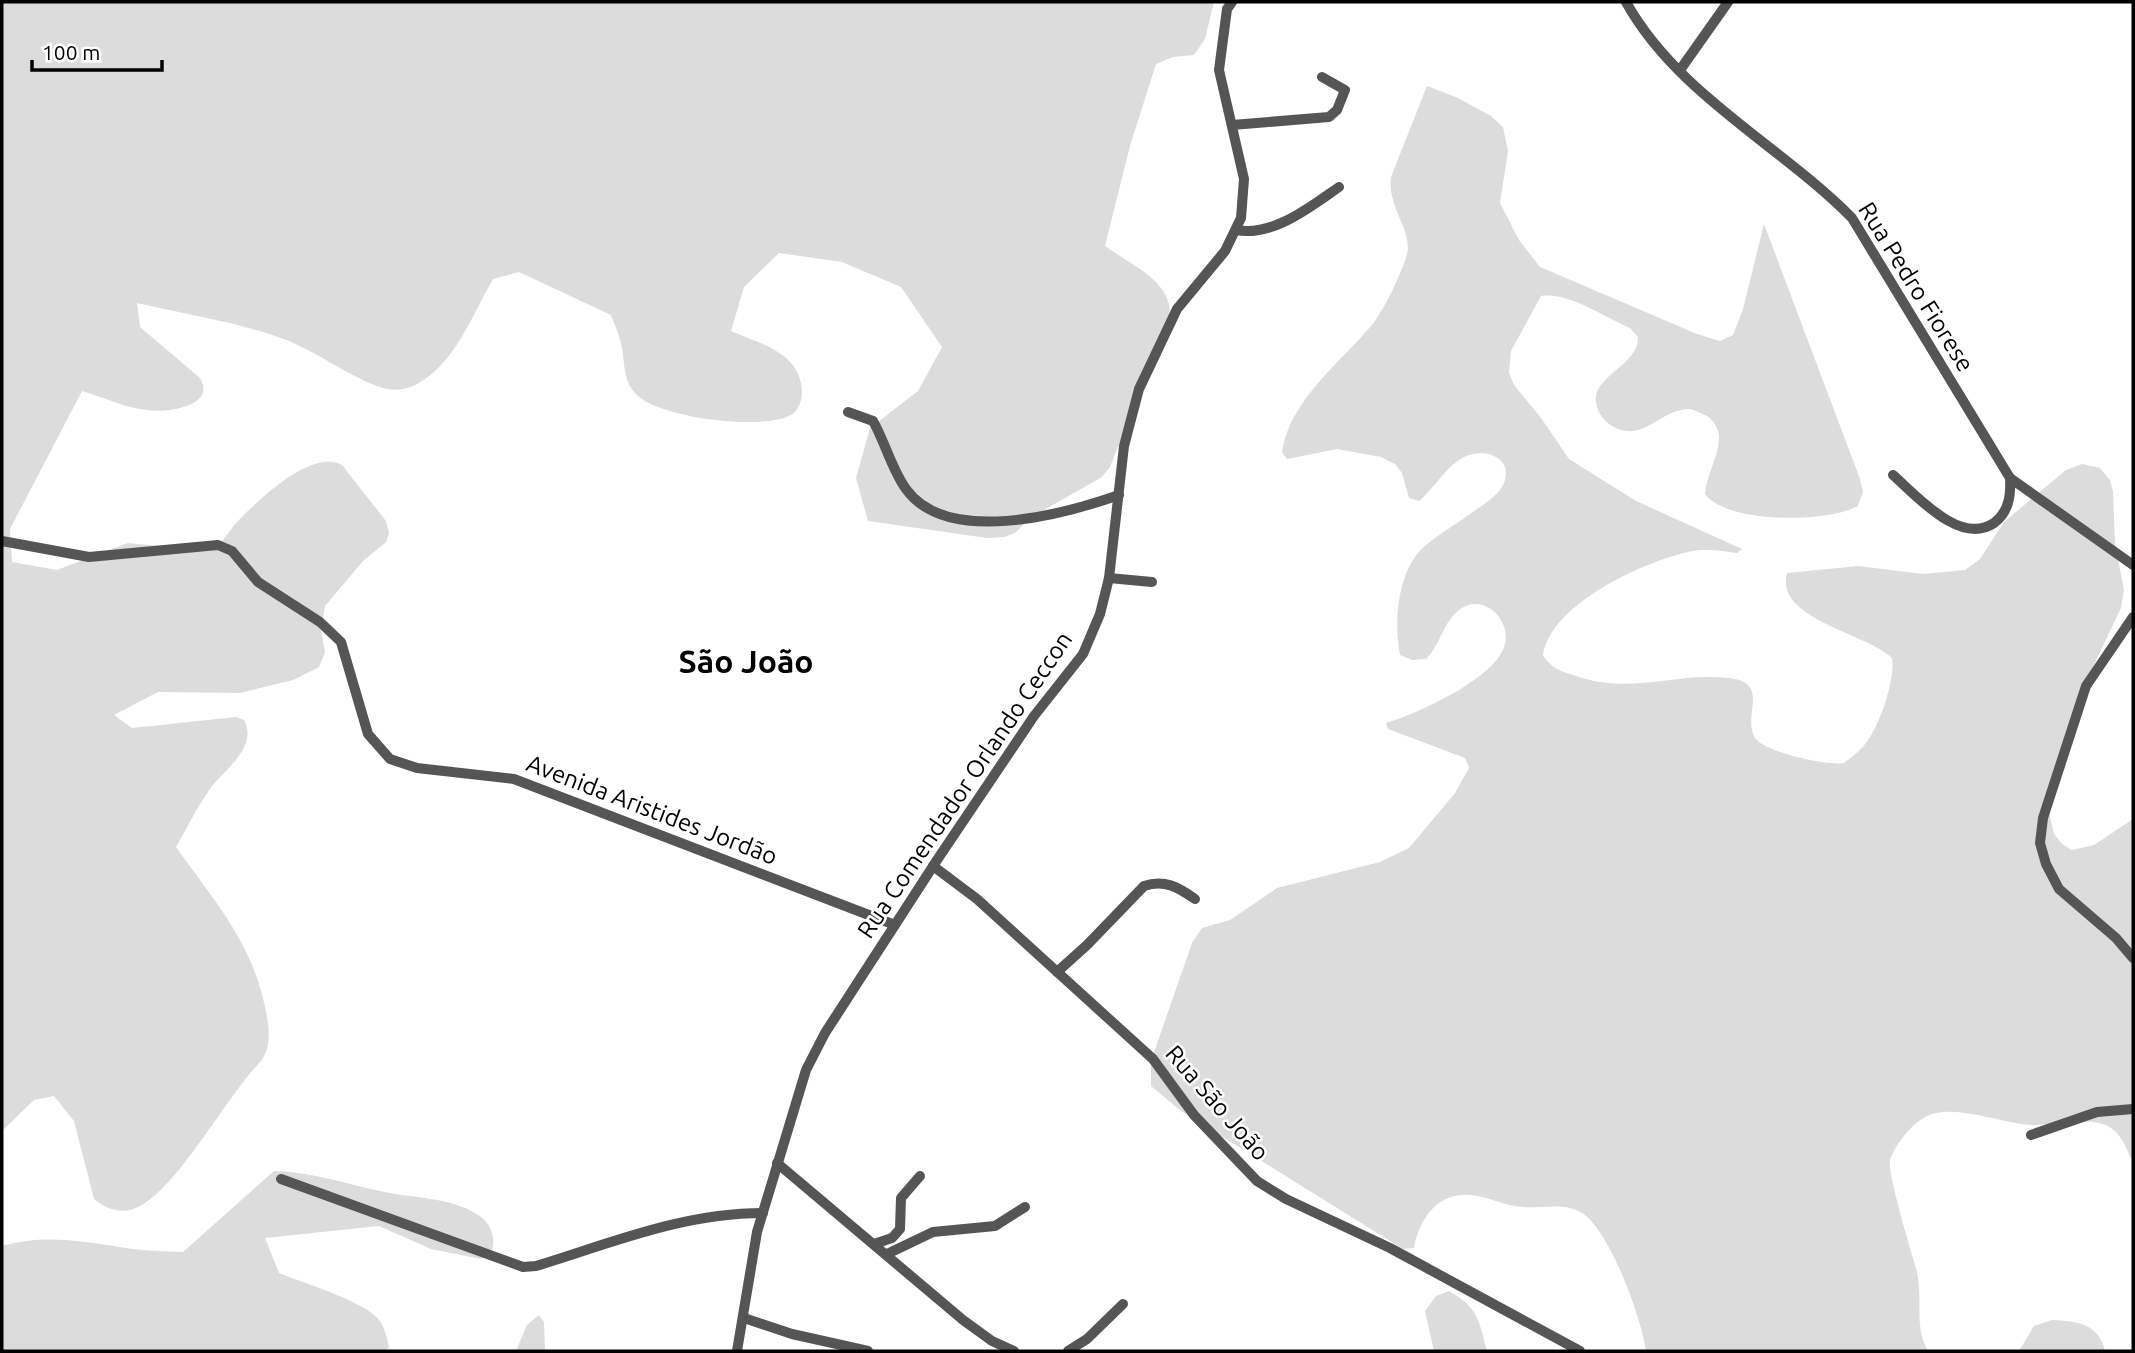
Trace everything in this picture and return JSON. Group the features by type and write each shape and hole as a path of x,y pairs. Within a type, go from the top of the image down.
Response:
{"street":[{"name":"Rua Comendador Orlando Ceccon","path":"737,1351 763,1213 806,1070 825,1033 933,866 1034,716 1083,654 1100,614 1109,578 1131,414 1160,342 1177,309 1225,251 1236,230 1244,202 1244,179 1219,70 1227,9 1231,2"},
{"name":"Rua Pedro Fiorese","path":"1626,2 1636,20 1707,96 1828,194 1852,218 2010,478 2053,511 2132,562"},
{"path":"1680,70 1728,2"},
{"path":"1232,125 1329,117 1337,110 1345,90 1322,77"},
{"path":"1236,230 1251,233 1262,230 1310,207 1339,187"},
{"path":"848,412 873,421 906,489 929,512 945,517 973,523 993,521 1068,509 1119,495"},
{"path":"1893,475 1929,506 1969,530 1983,529 1997,521 2007,509 2010,478"},
{"name":"Avenida Aristides Jordão","path":"2,541 89,557 218,545 232,551 258,582 320,622 341,642 368,734 390,759 417,768 514,779 895,925"},
{"path":"1109,578 1152,582"},
{"path":"2133,617 2086,686 2043,818 2040,843 2046,864 2059,889 2116,938 2133,958"},
{"name":"Rua São João","path":"933,866 977,899 1153,1059 1194,1115 1257,1181 1286,1199 1390,1248 1580,1351"},
{"path":"1057,972 1144,886 1157,881 1171,884 1195,899"},
{"path":"2031,1135 2097,1112 2133,1109"},
{"path":"777,1163 963,1320 992,1341 1014,1351"},
{"path":"874,1244 892,1238 900,1229 901,1198 920,1177"},
{"path":"281,1179 523,1267 543,1264 687,1220 725,1213 763,1213"},
{"path":"887,1254 933,1231 995,1226 1025,1207"},
{"path":"1068,1351 1087,1339 1123,1304"},
{"path":"744,1318 792,1334 869,1351"}],"shaded area":[{"path":"2,2 1214,2 1205,39 1194,55 1173,57 1156,64 1130,146 1105,246 1159,285 1166,295 1169,319 1110,467 1102,477 1030,518 1015,533 1004,537 987,538 868,521 856,478 870,428 918,391 942,347 901,287 842,262 779,253 744,287 731,331 766,345 787,359 800,378 802,392 799,405 791,415 758,422 688,416 649,403 637,395 628,383 622,347 611,315 519,272 493,279 461,338 441,365 415,385 393,390 372,384 299,345 261,331 137,303 140,327 200,378 203,388 201,396 187,406 155,411 131,407 82,391 10,529 12,562 57,570 128,543 212,551 258,501 286,479 316,464 330,462 342,465 386,521 389,533 386,542 363,561 325,606 321,631 325,652 319,667 293,680 240,693 158,692 114,715 132,728 236,717 244,720 247,740 243,749 205,796 176,847 230,922 251,961 259,983 269,1034 262,1060 170,1181 138,1207 126,1211 109,1208 94,1199 74,1121 54,1096 34,1100 2,1131"},
{"path":"1427,86 1458,98 1491,116 1503,127 1508,151 1500,203 1519,240 1540,267 1697,334 1720,341 1733,335 1743,309 1764,224 1863,492 1858,506 1843,512 1802,518 1755,515 1717,504 1705,494 1719,443 1713,421 1690,409 1680,410 1634,431 1625,431 1608,423 1597,407 1599,388 1631,356 1638,337 1630,328 1575,301 1541,296 1511,351 1509,373 1514,385 1569,459 1636,501 1742,549 1737,553 1694,551 1669,557 1602,588 1563,619 1550,636 1543,655 1555,668 1594,681 1614,683 1633,684 1708,677 1741,681 1749,686 1752,692 1751,727 1759,742 1796,757 1844,763 1859,751 1874,731 1888,692 1892,658 1808,614 1794,602 1787,589 1787,573 1858,566 1923,574 1965,570 1980,559 2004,522 2066,470 2082,464 2100,468 2110,480 2115,544 2124,590 2121,608 2083,688 2048,808 2054,834 2062,844 2072,850 2094,845 2133,819 2133,1164 2119,1135 2103,1124 2093,1122 2032,1125 1951,1112 1927,1116 1916,1124 1896,1148 1890,1160 1890,1167 1916,1268 1921,1331 1928,1351 1646,1351 1632,1299 1615,1259 1595,1226 1578,1211 1563,1207 1515,1206 1477,1196 1458,1195 1439,1203 1420,1227 1414,1248 1403,1249 1181,1111 1151,1086 1151,1061 1192,943 1202,928 1230,920 1277,888 1380,862 1409,848 1455,793 1469,768 1465,758 1388,729 1386,723 1417,712 1472,682 1499,657 1505,644 1504,625 1499,617 1493,610 1477,604 1468,605 1454,615 1426,659 1412,660 1400,655 1397,630 1401,588 1411,563 1429,542 1499,491 1506,478 1503,463 1482,453 1464,457 1451,466 1419,501 1409,498 1402,473 1395,464 1381,457 1337,449 1287,459 1282,452 1287,433 1305,399 1376,320 1401,271 1408,245 1393,198 1391,177"},
{"path":"274,1171 315,1176 465,1208 489,1225 493,1236 491,1254 481,1259 431,1249 379,1226 265,1238 279,1273 349,1300 373,1314 386,1334 389,1347 385,1351 2,1351 2,1246 51,1239 139,1250 183,1252"},
{"path":"1449,1291 1472,1309 1487,1351 1434,1351 1425,1311 1436,1296"},
{"path":"539,1315 544,1322 545,1351 516,1351 527,1325"},
{"path":"2052,1320 2070,1321 2086,1326 2098,1335 2105,1351 2019,1351 2034,1326"}],"district":[{"name":"São João","path":"746,662"}]}
